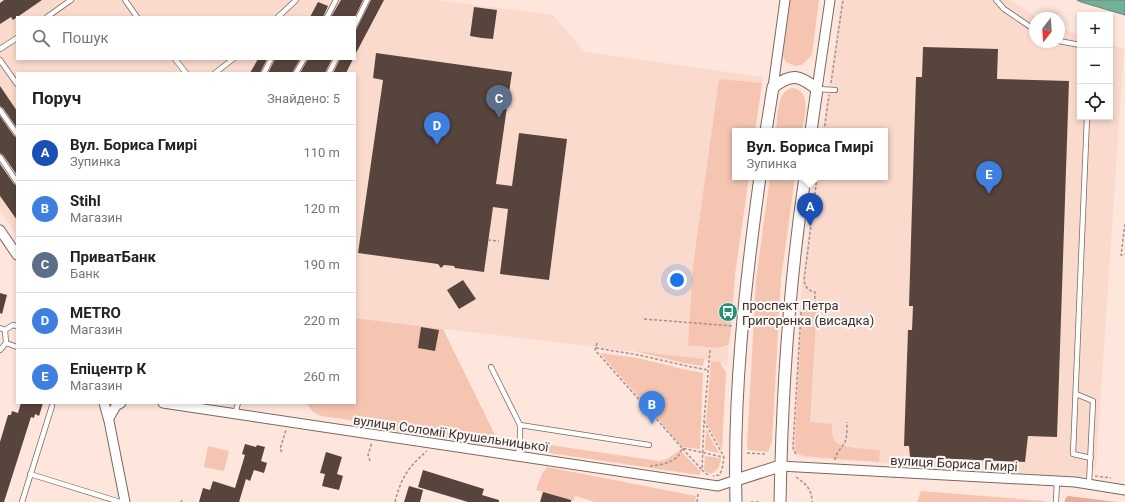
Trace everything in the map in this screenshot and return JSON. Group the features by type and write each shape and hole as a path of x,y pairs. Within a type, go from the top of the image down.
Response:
{"street":[{"path":"766,128 785,0"},
{"path":"811,128 830,0"},
{"path":"773,87 786,78 793,77 800,78 817,89"},
{"path":"736,502 735,447 742,327 746,283 760,180"},
{"path":"780,502 780,466 792,279 805,180"},
{"path":"0,230 16,254"},
{"path":"104,404 109,418 125,502"},
{"path":"109,418 116,406 119,404"},
{"name":"вулиця Соломії Крушельницької","path":"170,404 718,486 736,480"},
{"path":"736,480 780,466"},
{"name":"вулиця Бориса Гмирі","path":"780,466 1057,481 1089,484 1125,490"}],"lane":[{"path":"48,16 71,0"},
{"path":"125,0 136,16"},
{"path":"279,16 296,0"},
{"path":"328,16 336,0"},
{"path":"356,22 367,0"},
{"path":"996,0 1004,9 1029,26"},
{"path":"0,49 16,39"},
{"path":"1065,42 1077,45"},
{"path":"0,60 16,83"},
{"path":"176,60 185,72"},
{"path":"216,72 232,60"},
{"path":"264,72 270,60"},
{"path":"297,72 303,60"},
{"path":"330,72 336,60"},
{"path":"817,89 832,90"},
{"path":"0,110 16,133"},
{"path":"1087,120 1073,454 1091,458"},
{"path":"0,157 16,181"},
{"path":"6,343 3,329 13,325 16,326"},
{"path":"6,343 16,347"},
{"path":"0,350 6,343"},
{"path":"491,367 520,425 518,456"},
{"path":"1076,394 1094,401 1089,484"},
{"path":"235,414 238,404"},
{"path":"22,502 52,406"},
{"path":"520,425 649,445"},
{"path":"30,474 120,502"},
{"path":"1056,502 1057,481"}],"path":[{"path":"825,128 832,90 843,0"},
{"path":"796,454 793,448 801,313 805,305 815,303 815,292 812,292 806,288 804,281 817,180"},
{"path":"1125,224 1121,255 1125,255"},
{"path":"488,240 500,242"},
{"path":"644,318 742,327"},
{"path":"597,343 595,350 702,470 708,475 719,475 722,470 724,457 704,421"},
{"path":"596,348 639,355 708,370"},
{"path":"702,470 704,421 710,350"},
{"path":"835,460 836,455 846,439 847,422"},
{"path":"282,452 280,449 286,430"},
{"path":"370,461 368,454 372,442"},
{"path":"682,448 724,457"},
{"path":"650,466 663,464 674,459 681,452 682,448"},
{"path":"395,502 403,479 413,464 428,450"},
{"path":"747,453 766,454"},
{"path":"796,477 808,486 812,502"},
{"path":"697,502 698,494"},
{"path":"751,502 761,502"}],"shaded area":[{"path":"0,0 435,0 553,15 585,52 763,77 755,128 732,128 732,180 749,180 735,274 727,366 720,362 356,318 356,72 16,72 16,235 0,211"},
{"path":"790,0 819,0 812,55 802,65 795,66 786,62 783,56"},
{"path":"841,0 1011,0 1029,12 1029,48 1065,48 1065,29 1077,34 1077,120 1113,120 1113,45 1124,49 1096,467 1081,477 807,458 799,457 794,454 792,450 802,279 816,180 888,180 888,128 823,128"},
{"path":"1077,0 1125,0 1125,15 1081,2"},
{"path":"719,79 762,83 755,128 732,128 732,180 749,180 735,274 730,338 728,345 717,348 688,345 693,266"},
{"path":"792,88 799,90 803,94 806,105 802,128 776,128 780,100 787,90"},
{"path":"770,180 795,180 781,279 772,441 768,452 748,450 747,446 756,280"},
{"path":"810,304 817,304 810,422 832,424 833,438 836,442 844,446 880,450 879,462 804,456 796,452 796,422 802,314 804,308"},
{"path":"356,318 443,329 496,437 509,440 509,443 493,441 488,445 376,428 357,421 321,416 313,412 307,404 356,404"},
{"path":"635,351 704,359 703,366 683,363"},
{"path":"600,353 637,358 703,373 700,449 682,447"},
{"path":"711,361 720,362 726,373 722,450 706,422"},
{"path":"706,429 719,453 705,450"},
{"path":"529,442 659,461 665,460 680,450 701,472 699,475 529,450"},
{"path":"208,446 229,451 224,471 204,467"},
{"path":"705,456 721,458 718,468 710,474 704,470"},
{"path":"547,467 696,496 695,502 595,502 575,496 573,501 536,490 542,474"},
{"path":"921,491 1045,501 1045,502 917,502"},
{"path":"1068,496 1117,502 1065,502 1065,499"}],"building":[{"path":"4,0 42,0 19,16 16,16 13,20 11,17 0,24 0,3"},
{"path":"341,0 363,0 355,16 332,16"},
{"path":"371,0 384,0 356,53 356,30"},
{"path":"318,2 328,6 323,16 311,16"},
{"path":"474,7 497,10 493,39 470,36"},
{"path":"923,47 998,49 997,79 1069,81 1057,437 1028,436 1025,462 910,457 909,446 904,446 908,330 912,330 913,306 909,306 916,77 922,77"},
{"path":"376,53 512,72 496,184 512,186 519,133 567,139 549,280 500,274 508,209 493,207 484,272 444,265 441,268 438,264 358,253 383,80 373,78"},
{"path":"257,60 266,60 260,72 251,72"},
{"path":"274,60 299,60 293,72 268,72"},
{"path":"307,60 332,60 326,72 301,72"},
{"path":"340,60 352,60 346,72 334,72"},
{"path":"0,86 16,110 16,127 3,108 0,106"},
{"path":"0,116 16,137 16,174 0,153"},
{"path":"0,164 16,185 16,219 0,196"},
{"path":"463,280 476,299 459,309 447,290"},
{"path":"0,293 7,295 2,314 0,313"},
{"path":"421,327 439,330 435,351 418,348"},
{"path":"21,404 43,404 39,416 35,414 34,418 31,417 4,502 0,502 0,442 8,415 11,415 12,411 18,413"},
{"path":"245,444 256,447 257,445 265,447 261,461 267,463 264,473 254,470 250,481 246,479 239,502 199,502 203,488 210,490 213,481 235,488 245,455 242,454"},
{"path":"326,452 342,457 337,474 343,476 339,490 322,486 325,474 320,473"},
{"path":"423,470 484,489 482,495 499,500 499,502 468,502 418,487"},
{"path":"409,486 423,490 420,502 404,502"},
{"path":"543,492 571,500 571,502 540,502"}],"place":[{"name":"ПриватБанк","path":"499,118"},
{"name":"METRO","path":"437,145"},
{"name":"Епіцентр К","path":"989,194"},
{"name":"Вул. Бориса Гмирі","path":"810,226"},
{"name":"проспект Петра Григоренка (висадка)","path":"728,312"},
{"name":"Stihl","path":"652,424"}]}
